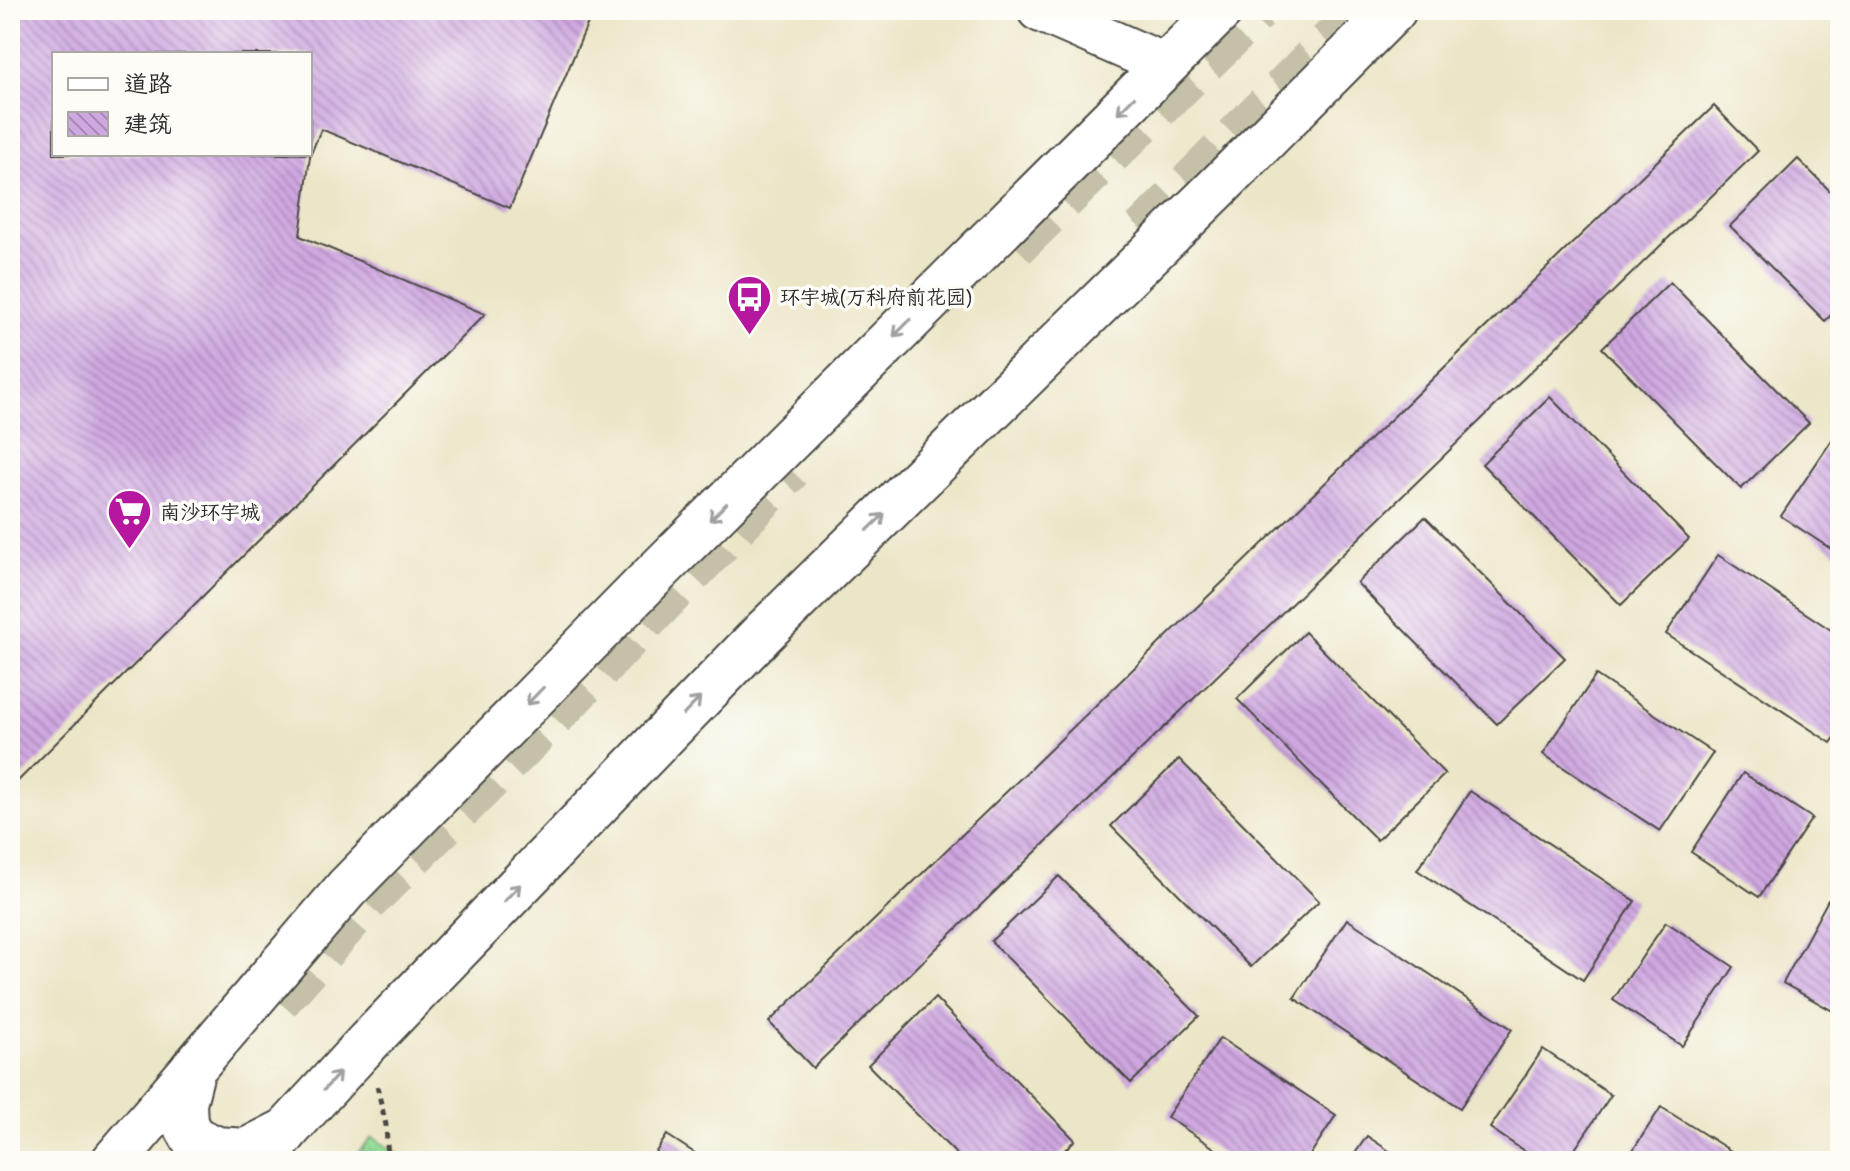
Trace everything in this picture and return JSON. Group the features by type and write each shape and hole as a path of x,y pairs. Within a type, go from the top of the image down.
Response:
{"main road":[{"path":"114,1161 347,888 650,579 1221,10"},
{"path":"193,1068 184,1103 185,1124 193,1138 217,1149 246,1151 275,1145 367,1043 763,633 1394,10"}],"street":[{"path":"1039,10 1165,65"}],"path":[{"path":"367,1043 386,1125 388,1161"}],"green space":[{"path":"372,1137 408,1161 351,1161"}],"building":[{"name":"南沙环宇城","path":"10,10 586,10 592,13 510,208 321,129 312,151 312,52 52,52 52,156 310,156 300,236 485,314 10,789"},
{"path":"1714,106 1758,151 813,1068 769,1022"},
{"path":"1798,159 1840,201 1840,306 1825,321 1730,226"},
{"path":"1670,282 1809,423 1741,489 1602,348"},
{"path":"1550,397 1689,539 1621,605 1482,464"},
{"path":"1834,437 1840,441 1840,555 1781,516"},
{"path":"1425,517 1565,658 1497,724 1357,583"},
{"path":"1718,555 1840,636 1840,730 1831,743 1666,634"},
{"path":"1305,632 1445,774 1377,840 1237,699"},
{"path":"1596,675 1713,753 1660,831 1543,754"},
{"path":"1179,759 1319,901 1251,967 1111,826"},
{"path":"1743,773 1812,818 1759,897 1691,852"},
{"path":"1470,791 1635,901 1583,980 1417,870"},
{"path":"1059,876 1199,1016 1131,1083 991,941"},
{"path":"1828,900 1840,906 1840,1015 1783,983"},
{"path":"1347,919 1512,1029 1460,1108 1294,998"},
{"path":"1666,922 1734,967 1682,1046 1613,1000"},
{"path":"935,998 1075,1140 1053,1161 963,1161 868,1065"},
{"path":"1220,1038 1336,1115 1306,1161 1234,1161 1167,1117"},
{"path":"1543,1049 1611,1095 1567,1161 1539,1161 1490,1128"},
{"path":"1661,1107 1731,1151 1725,1161 1626,1161"},
{"path":"667,1135 707,1161 650,1161"},
{"path":"1367,1136 1404,1161 1350,1161"}],"tunnel":[{"path":"1015,246 1257,10"},
{"path":"1143,231 1362,10"},
{"path":"278,1001 369,898 548,721 790,469"}],"place":[{"name":"环宇城(万科府前花园)","path":"749,336"},
{"name":"南沙环宇城","path":"129,551"}]}
